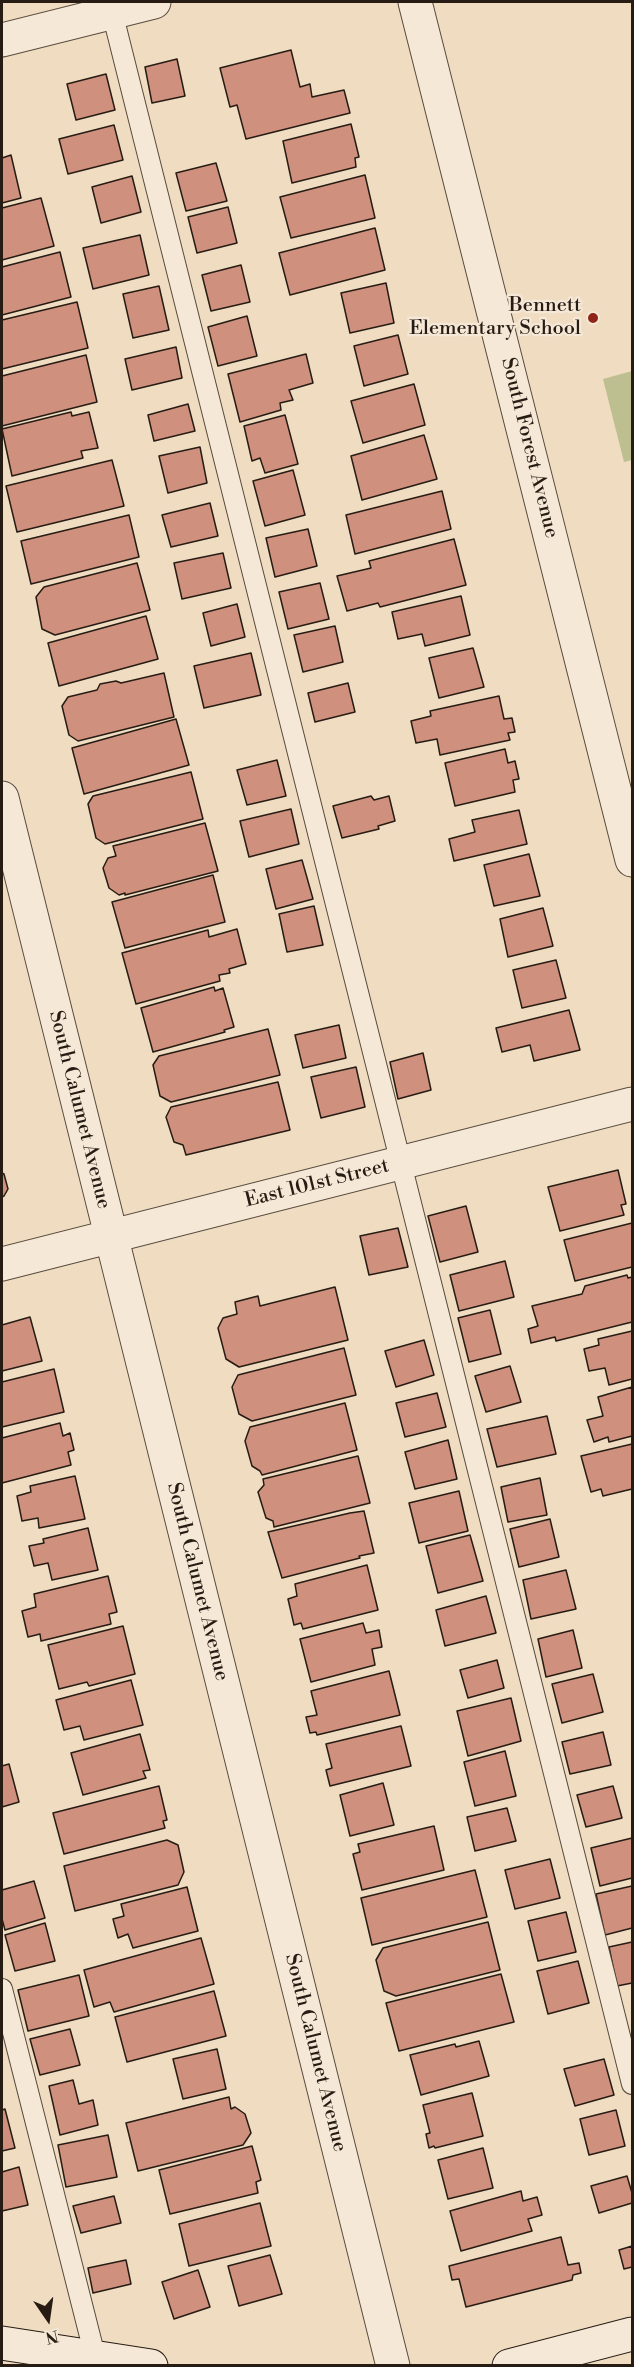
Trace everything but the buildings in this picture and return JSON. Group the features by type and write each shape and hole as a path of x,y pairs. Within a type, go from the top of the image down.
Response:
{"street":[{"path":"2,40 111,7 154,2"},
{"name":"South Forest Avenue","path":"415,2 633,860"},
{"name":"South Calumet Avenue","path":"2,798 393,2366"},
{"name":"East 101st Street","path":"2,1264 633,1104"},
{"path":"508,2366 633,2334"},
{"path":"2,2343 151,2366"}],"lane":[{"path":"111,7 633,2084"},
{"path":"2,1989 95,2356"}],"green space":[{"path":"632,371 632,460 624,462 603,379"}],"place":[{"name":"Bennett Elementary School","path":"593,318"}]}
